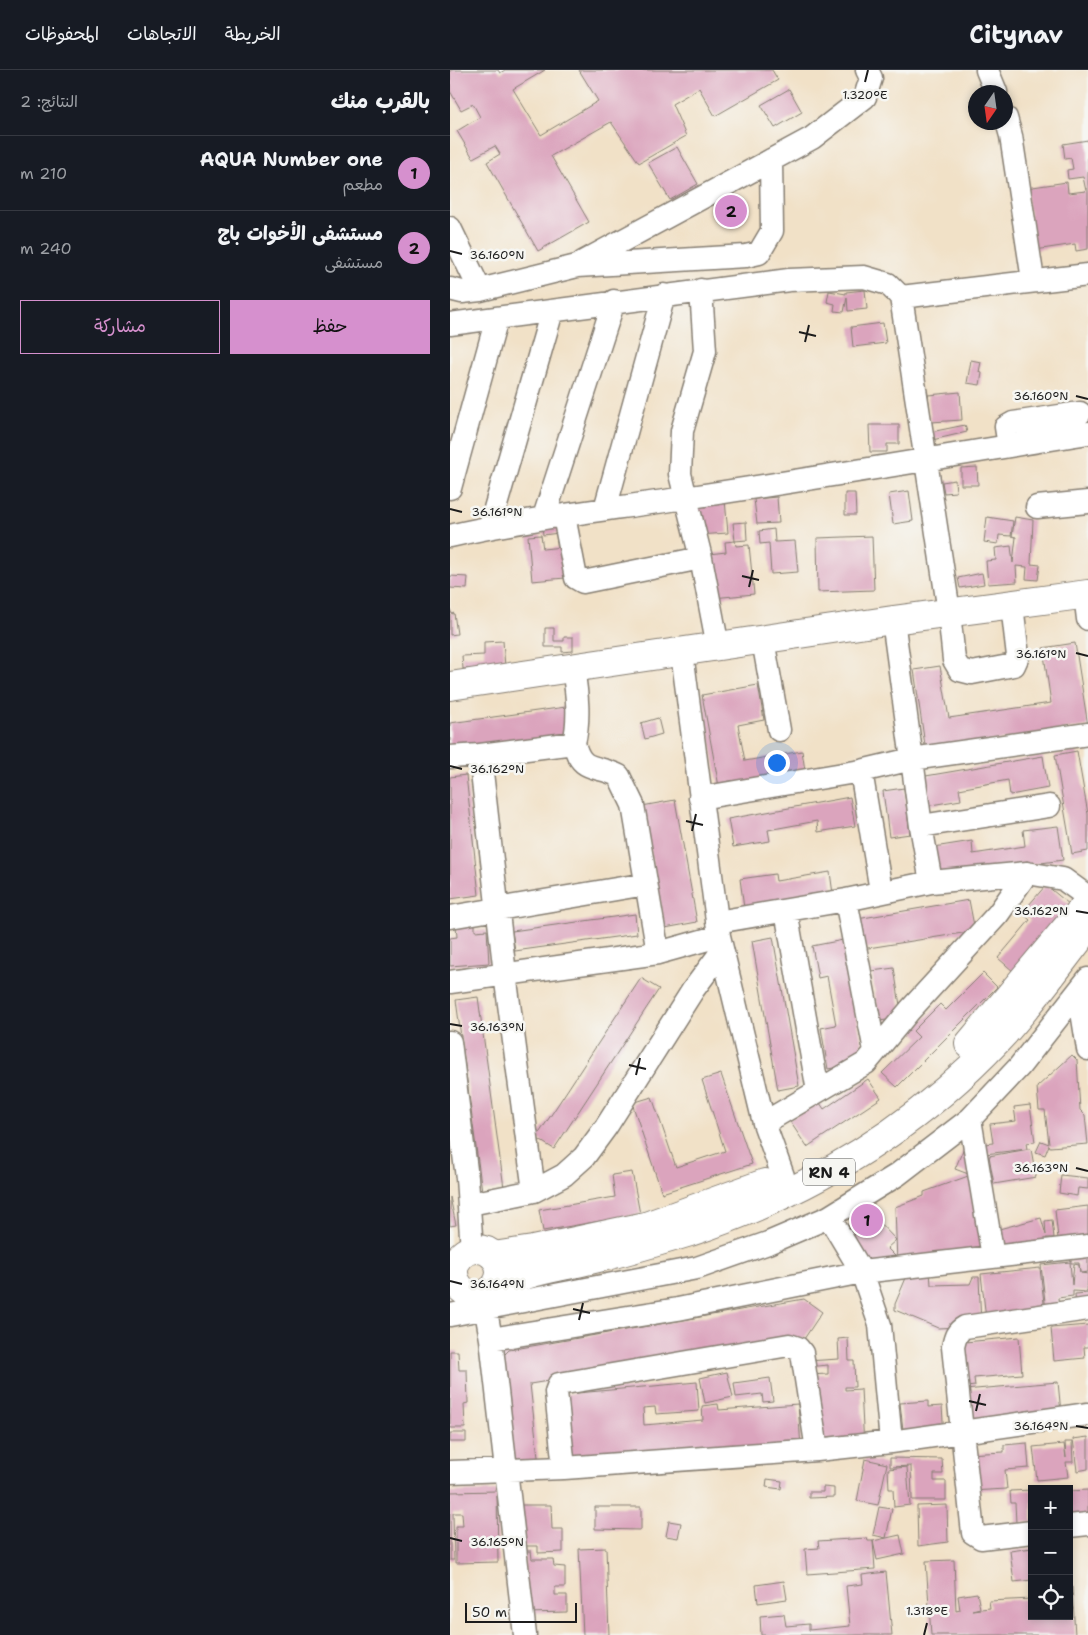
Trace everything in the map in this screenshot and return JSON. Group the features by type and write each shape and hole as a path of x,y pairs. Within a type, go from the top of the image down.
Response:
{"main road":[{"path":"450,686 949,612 1012,605 1087,602"},
{"name":"RN 4","path":"468,1258 533,1250 646,1226 783,1176 839,1147 938,1074 988,1022 1088,902"},
{"name":"RN 4","path":"475,1295 525,1274 632,1249 734,1215 810,1183 865,1150 916,1114 974,1065 1030,1003 1088,928"},
{"path":"468,1258 498,1264 500,1273 498,1282 475,1295 455,1278 468,1258"}],"street":[{"path":"577,266 812,138 866,97 871,78 867,70"},
{"path":"987,70 993,85"},
{"path":"1009,130 1033,280"},
{"path":"450,289 462,292 480,290 577,266 728,258 759,253 772,231 771,160"},
{"path":"450,228 480,290"},
{"path":"901,297 1088,275"},
{"path":"450,324 614,301 789,280 864,277 888,284 901,297 949,612 954,660 960,670 972,673 1014,664 1018,656 1012,605"},
{"path":"701,290 705,351 682,431 680,474 701,558 718,647"},
{"path":"605,509 664,295"},
{"path":"614,301 554,517 576,578 583,582 701,558"},
{"path":"490,526 552,311"},
{"path":"450,488 497,318"},
{"path":"450,536 490,526 685,498 1009,446 1084,423"},
{"path":"1037,507 1088,502"},
{"path":"893,620 921,826 931,882"},
{"path":"763,640 779,730"},
{"path":"682,652 719,936 764,1123 783,1176"},
{"path":"573,668 578,694 577,731 574,743 580,760 587,766 613,773 623,782 633,805 658,953"},
{"path":"700,798 861,771 912,759 1088,734"},
{"path":"450,757 574,743"},
{"path":"480,755 505,974 534,1191"},
{"path":"861,771 881,891"},
{"path":"921,826 1049,806"},
{"path":"764,1123 856,1070 876,1051 910,1010 998,914 1027,873"},
{"path":"450,982 658,953 719,936 786,911 931,882 1027,873 1063,879 1088,896"},
{"path":"450,917 646,884"},
{"path":"846,900 876,1051"},
{"path":"786,911 818,1091"},
{"path":"470,1204 534,1191 564,1175 584,1157 606,1127 693,990 719,936"},
{"path":"450,1315 475,1295 696,1268 768,1244 829,1217 897,1175 970,1119 1084,996"},
{"path":"1084,996 1088,1049"},
{"path":"450,1042 459,1180 470,1204 468,1258"},
{"path":"970,1119 994,1257"},
{"path":"829,1217 862,1272 880,1326 891,1442"},
{"path":"491,1340 678,1309 862,1272 1088,1246"},
{"path":"475,1295 491,1340 525,1635"},
{"path":"1028,1532 981,1538 973,1533 953,1347 960,1330 965,1327 1088,1308"},
{"path":"564,1468 556,1392 559,1384 789,1345 798,1348 802,1353 817,1450"},
{"path":"450,1472 505,1472 817,1450 891,1442 1088,1414"},
{"path":"1073,1526 1088,1524"}],"building":[{"path":"450,70 498,70 500,73 505,70 545,70 513,89 541,135 598,101 579,70 772,70 778,80 715,116 699,88 672,104 686,136 639,163 611,122 551,156 589,222 538,251 487,162 500,154 495,146 473,158 457,131 480,117 473,104 461,110 450,91"},
{"path":"789,89 802,112 775,128 761,105"},
{"path":"1088,140 1088,249 1076,251 1075,244 1035,250 1026,188 1067,182 1068,193 1086,191 1083,177 1068,179 1067,170 1073,169 1071,158 1065,159 1063,144"},
{"path":"677,147 698,184 670,200 648,163"},
{"path":"865,290 867,309 848,311 847,297 844,312 834,311 835,304 827,302 829,291 846,294 846,292"},
{"path":"883,323 886,343 853,347 851,327"},
{"path":"971,360 981,362 979,372 982,373 980,385 967,383"},
{"path":"960,392 962,420 931,422 928,395"},
{"path":"869,425 899,425 899,444 887,444 887,452 870,452"},
{"path":"965,425 967,432 928,441 926,433"},
{"path":"977,467 978,485 961,485 961,468"},
{"path":"955,480 956,492 944,493 942,482"},
{"path":"909,491 913,521 893,524 889,494"},
{"path":"845,493 855,493 856,515 845,515"},
{"path":"777,497 779,523 757,524 754,499"},
{"path":"725,500 728,533 698,535 696,502"},
{"path":"987,517 1013,521 1011,536 999,535 998,544 984,542"},
{"path":"1015,517 1033,520 1031,564 1040,565 1038,580 1026,579 1027,567 1016,566 1017,582 988,584 986,561 996,560 995,548 1011,546 1013,563 1016,537 1012,536"},
{"path":"746,522 747,540 735,541 733,523"},
{"path":"558,524 559,533 543,535 542,526"},
{"path":"774,529 775,542 795,541 798,572 771,574 769,543 760,544 759,531"},
{"path":"541,535 543,549 562,547 565,578 532,581 528,536"},
{"path":"872,536 874,590 818,592 817,538"},
{"path":"735,541 736,546 749,545 754,594 713,598 709,554 726,552 725,542"},
{"path":"982,573 984,584 960,588 958,578"},
{"path":"450,576 468,577 467,589 450,588"},
{"path":"450,609 452,614 454,613 457,634 450,635"},
{"path":"545,628 554,628 554,641 564,641 564,637 573,637 573,651 562,652 562,647 545,647"},
{"path":"503,641 505,667 463,669 462,656 484,655 484,642"},
{"path":"1075,643 1088,726 926,752 914,670 940,666 949,718 1051,703 1043,648"},
{"path":"758,685 764,720 738,725 745,761 802,751 806,777 720,792 702,695"},
{"path":"566,707 570,734 450,751 450,723"},
{"path":"658,718 662,734 645,739 641,723"},
{"path":"1077,751 1088,814 1088,851 1072,854 1055,755"},
{"path":"1043,756 1048,788 1010,795 1008,780 959,789 961,800 925,806 920,777"},
{"path":"466,775 479,895 450,899 450,777"},
{"path":"904,788 910,834 889,837 883,791"},
{"path":"850,797 855,826 818,832 817,821 768,830 770,841 733,847 728,819"},
{"path":"675,800 697,922 665,928 642,806"},
{"path":"1058,826 1063,860 938,877 934,847 972,841 973,854 1025,846 1023,830"},
{"path":"830,872 833,894 744,908 740,879 775,874 776,881"},
{"path":"1046,885 1070,905 1014,972 998,958 1030,920 1022,913"},
{"path":"969,900 975,931 862,949 857,919"},
{"path":"635,914 637,934 515,951 512,931"},
{"path":"475,924 475,931 487,930 489,963 450,966 450,938 457,937 456,925"},
{"path":"773,937 799,1086 778,1090 752,941"},
{"path":"843,940 865,1062 828,1069 821,1028 836,1025 827,976 818,978 812,946"},
{"path":"894,968 902,1018 879,1021 872,971"},
{"path":"983,973 997,987 897,1087 882,1073 919,1037 913,1031 940,1004 946,1010"},
{"path":"641,978 659,989 554,1149 536,1138"},
{"path":"478,997 504,1188 482,1191 456,1000"},
{"path":"1072,1055 1077,1060 1080,1110 1085,1115 1088,1144 1050,1147 1049,1145 1045,1155 1036,1152 1041,1141 1049,1144 1045,1110 1039,1110 1037,1087"},
{"path":"721,1074 752,1164 662,1193 632,1103 652,1097 676,1167 725,1151 702,1080"},
{"path":"868,1079 881,1098 807,1147 789,1120 818,1100 824,1109"},
{"path":"1030,1105 1035,1142 1026,1143 1027,1149 985,1154 984,1144 993,1143 990,1124 1016,1121 1014,1107"},
{"path":"965,1145 989,1254 990,1269 930,1271 931,1285 970,1284 973,1277 979,1277 981,1326 938,1328 895,1310 895,1304 906,1278 897,1263 895,1207 924,1196 924,1192 971,1175 955,1169"},
{"path":"1031,1149 1036,1177 994,1184 989,1156"},
{"path":"632,1172 640,1214 543,1231 539,1210 615,1197 612,1175"},
{"path":"1061,1175 1088,1178 1088,1189 1078,1188 1077,1196 1059,1193"},
{"path":"450,1197 456,1225 450,1226"},
{"path":"1088,1206 1088,1245 1059,1248 1055,1210"},
{"path":"874,1217 896,1240 887,1248 896,1257 881,1272 866,1256 856,1265 850,1239"},
{"path":"1041,1218 1046,1235 1045,1221 1052,1220 1054,1238 1046,1238 1050,1251 1007,1262 999,1229"},
{"path":"1088,1253 1088,1272 1081,1273 1088,1274 1087,1292 1073,1291 1073,1296 1058,1298 1059,1309 1046,1311 1041,1265 1070,1262 1072,1285 1074,1264 1079,1265 1080,1273 1079,1263 1071,1263 1070,1254"},
{"path":"1040,1268 1045,1312 986,1319 981,1274"},
{"path":"1088,1293 1088,1307 1076,1308 1075,1294"},
{"path":"804,1299 822,1312 804,1339 530,1384 538,1457 535,1466 510,1467 497,1362 509,1350"},
{"path":"1088,1325 1088,1347 1084,1347 1085,1358 1054,1361 1051,1328"},
{"path":"1019,1337 1022,1374 974,1378 975,1386 958,1388 954,1343"},
{"path":"848,1338 849,1361 854,1361 855,1387 845,1387 845,1390 861,1389 864,1447 819,1449 808,1375 828,1374 828,1365 807,1367 807,1361 839,1359 838,1339"},
{"path":"450,1351 458,1351 459,1370 467,1370 468,1403 464,1404 465,1428 450,1428"},
{"path":"727,1372 733,1397 705,1403 700,1378"},
{"path":"770,1378 773,1401 763,1402 762,1394 736,1397 734,1383"},
{"path":"697,1382 699,1411 656,1414 655,1407 643,1408 644,1425 703,1420 702,1406 718,1404 719,1410 798,1404 801,1448 570,1465 567,1394"},
{"path":"1058,1382 1062,1423 967,1430 964,1390"},
{"path":"928,1401 928,1407 942,1406 944,1436 904,1439 900,1403"},
{"path":"450,1433 466,1433 466,1442 450,1442"},
{"path":"1088,1437 1088,1469 1077,1471 1073,1439"},
{"path":"1065,1442 1072,1442 1073,1462 1066,1462 1068,1477 1037,1480 1033,1447 1064,1444 1066,1458"},
{"path":"1027,1443 1029,1468 1005,1470 1007,1489 970,1491 967,1454 1004,1452 1004,1445"},
{"path":"890,1458 942,1459 943,1474 934,1474 934,1481 946,1481 946,1500 912,1500 911,1466 890,1467"},
{"path":"865,1459 887,1464 878,1505 857,1501"},
{"path":"907,1467 910,1505 894,1507 893,1489 889,1489 888,1469"},
{"path":"767,1479 782,1481 781,1489 766,1487"},
{"path":"823,1487 834,1488 834,1497 809,1498 809,1492 823,1492"},
{"path":"1028,1490 1028,1522 1016,1523 1015,1503 1011,1503 1010,1491"},
{"path":"1088,1490 1088,1519 1073,1520 1073,1491"},
{"path":"497,1491 498,1562 456,1563 456,1526 463,1526 462,1513 453,1513 454,1560 450,1560 450,1492"},
{"path":"517,1505 551,1505 552,1529 563,1529 563,1552 538,1553 538,1546 523,1546 523,1517 517,1517"},
{"path":"947,1505 948,1542 918,1546 917,1506"},
{"path":"595,1507 641,1507 641,1530 595,1529"},
{"path":"879,1507 892,1509 886,1538 873,1535"},
{"path":"669,1521 681,1523 678,1538 666,1536"},
{"path":"900,1535 904,1554 877,1560 873,1541"},
{"path":"867,1538 868,1541 873,1541 875,1569 807,1574 805,1549 819,1548 818,1541"},
{"path":"606,1548 609,1635 583,1635 579,1549"},
{"path":"1028,1549 1028,1580 1014,1582 1010,1551"},
{"path":"524,1551 531,1551 532,1559 553,1559 554,1566 565,1567 565,1587 555,1587 555,1595 567,1595 567,1612 526,1613"},
{"path":"954,1560 956,1611 960,1610 958,1596 977,1593 980,1608 972,1610 990,1608 989,1601 1028,1599 1028,1620 1073,1620 1073,1602 1075,1635 931,1635 926,1561"},
{"path":"886,1572 892,1635 761,1635 760,1616 784,1614 786,1626 809,1624 809,1630 850,1626 846,1586 863,1584 862,1575"},
{"path":"784,1581 787,1599 758,1603 756,1585"}],"place":[{"name":"مستشفى الأخوات باج","path":"731,211"},
{"name":"AQUA Number one","path":"867,1220"}]}
